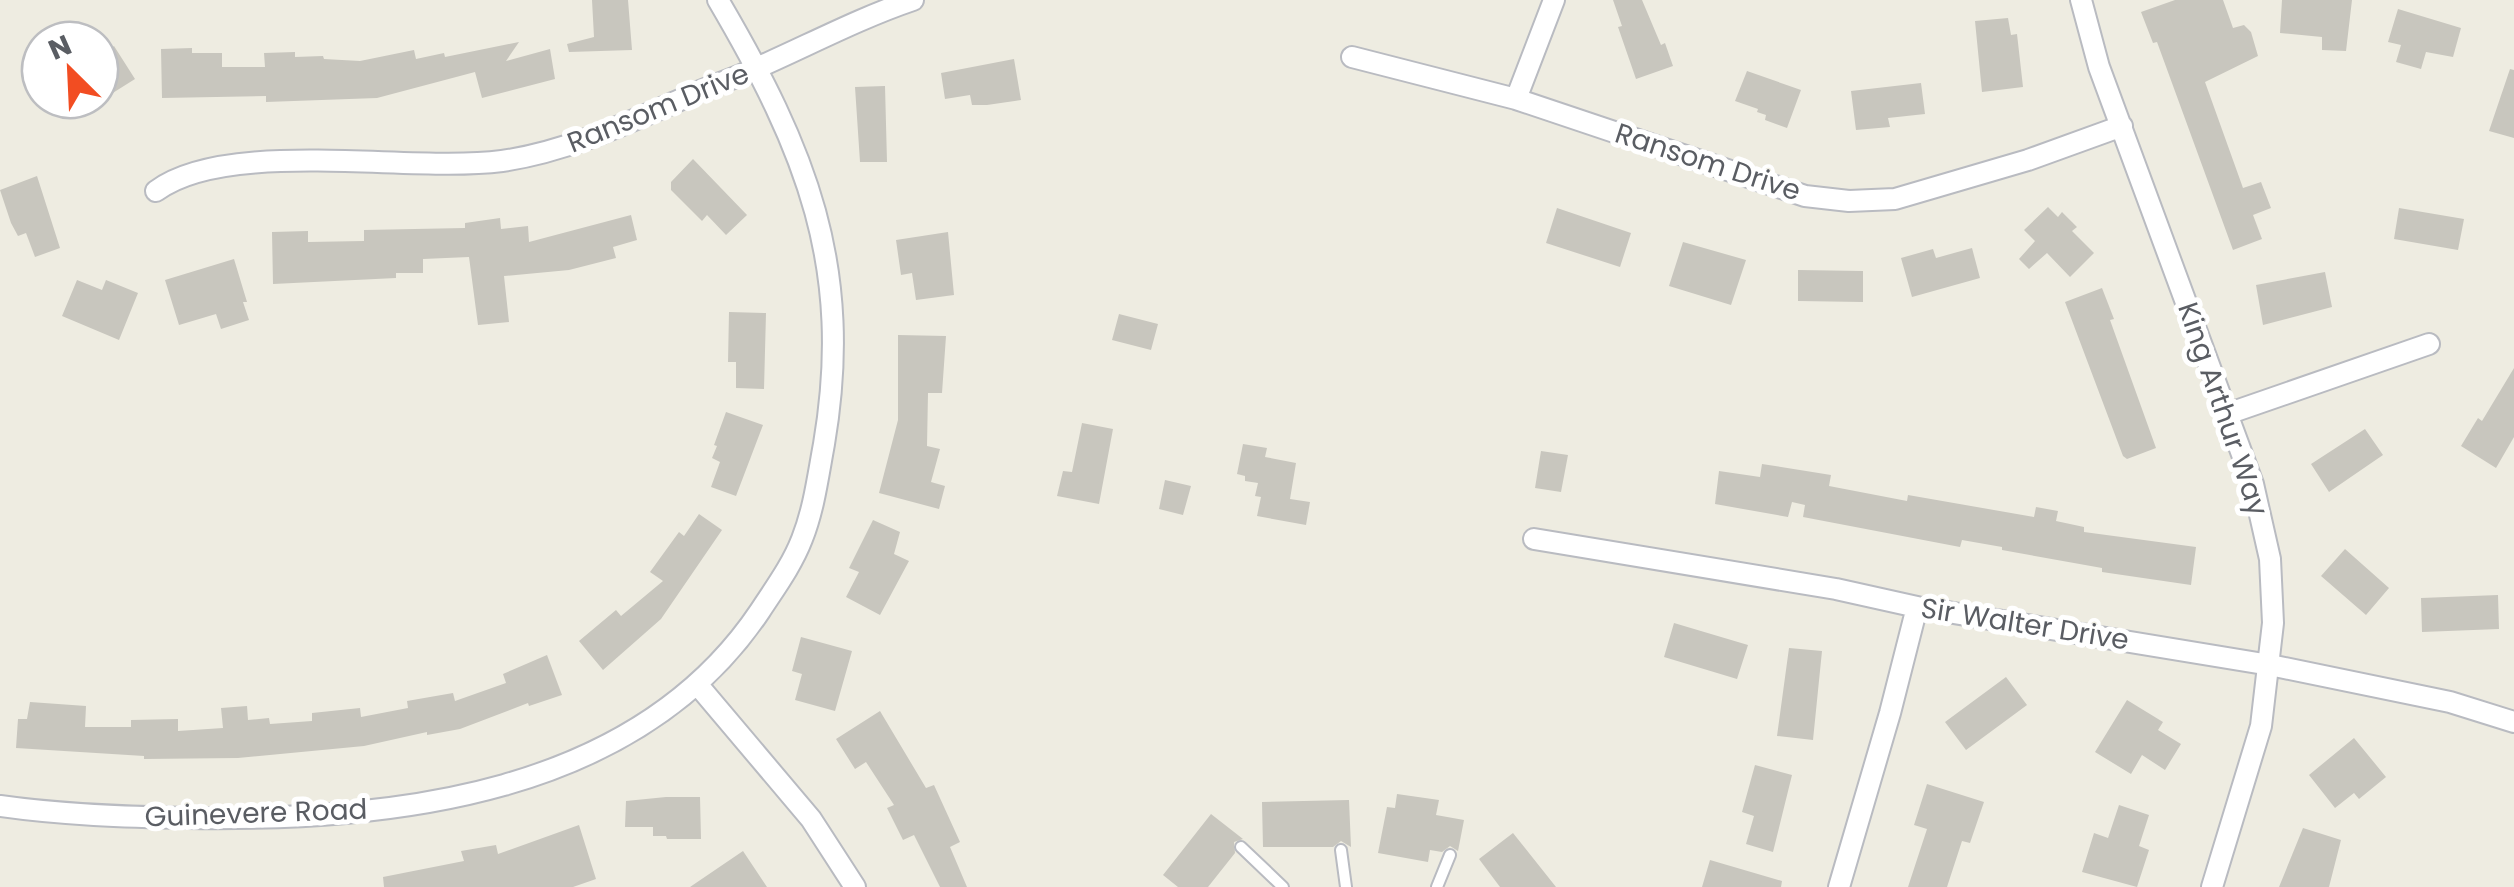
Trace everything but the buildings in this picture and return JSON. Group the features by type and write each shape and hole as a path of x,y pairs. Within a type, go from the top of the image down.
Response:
{"street":[{"name":"Guinevere Road","path":"0,806 118,816 282,818 371,811 514,782 588,755 624,735 697,684 750,625 801,541 811,510 829,412 832,313 824,244 798,152 758,68 718,0"},
{"name":"Ransom Drive","path":"156,191 188,172 221,166 289,162 456,164 538,154 594,137 758,68 825,34 913,0"},
{"path":"1516,99 1554,0"},
{"name":"King Arthur Way","path":"2081,0 2099,67 2253,484 2270,559 2274,623 2261,726 2212,887"},
{"name":"Ransom Drive","path":"1352,57 1516,99 1804,196 1849,201 1896,199 1931,190 2122,126"},
{"path":"2227,414 2429,344"},
{"name":"Sir Walter Drive","path":"1534,539 1836,589 1916,607 2270,664 2450,702 2514,722"},
{"path":"1838,887 1890,713 1916,607"},
{"path":"697,684 811,819 856,887"}],"lane":[{"path":"1241,847 1284,887"},
{"path":"1341,850 1346,887"},
{"path":"1438,887 1450,856"}]}
